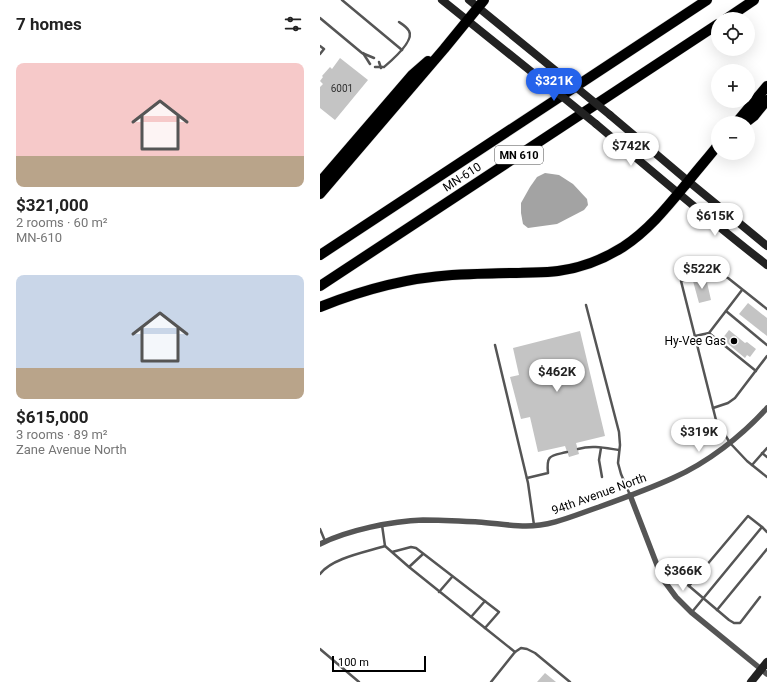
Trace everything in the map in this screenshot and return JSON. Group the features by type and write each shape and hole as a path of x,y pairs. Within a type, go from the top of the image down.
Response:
{"highway":[{"name":"MN-610","path":"320,255 707,0"},
{"path":"736,12 754,0"},
{"path":"320,194 481,4"},
{"name":"MN-610","path":"320,286 711,29"},
{"path":"320,182 412,75 444,49"},
{"path":"742,116 767,86"},
{"path":"754,116 767,100"},
{"path":"320,307 354,294 390,284 422,278 465,274 558,272 582,266 608,256 633,240 657,219 711,153"}],"main road":[{"path":"442,0 596,124 678,194 767,265"},
{"path":"469,0 481,4 562,75 767,246"},
{"path":"732,238 767,260"},
{"path":"751,682 765,668"}],"street":[{"name":"94th Avenue North","path":"323,542 369,527 422,520 534,526 564,520 630,496 691,469 730,443 767,408"},
{"path":"630,496 662,578 676,596 691,612 765,668"}],"lane":[{"path":"342,0 402,50"},
{"path":"320,18 362,53 370,64"},
{"path":"374,67 384,67 402,50 409,40 409,30 399,22"},
{"path":"320,46 324,49 320,54"},
{"path":"362,53 374,58"},
{"path":"379,62 381,68"},
{"path":"767,309 728,278 722,275 715,273 681,281 716,420 730,443 747,461 767,477"},
{"path":"695,336 709,333 742,290"},
{"path":"586,305 618,432 620,445 618,463 630,496"},
{"path":"726,311 767,344"},
{"path":"709,333 756,370"},
{"path":"495,345 527,478 534,526"},
{"path":"713,408 728,403 735,398 767,356"},
{"path":"578,449 588,447 619,450"},
{"path":"601,448 599,460 602,477"},
{"path":"752,465 767,448"},
{"path":"527,478 548,473 548,460 550,457 567,452"},
{"path":"762,453 767,457"},
{"path":"689,586 748,516 767,532"},
{"path":"382,525 385,546 408,567 515,652"},
{"path":"691,612 762,528"},
{"path":"320,529 323,542"},
{"path":"320,574 324,569 337,561 385,546"},
{"path":"392,552 411,547 416,548 499,612 486,628"},
{"path":"717,610 767,549"},
{"path":"408,567 423,554"},
{"path":"678,566 681,576 689,586 734,623 740,623 760,597"},
{"path":"439,592 452,577"},
{"path":"471,617 484,601"},
{"path":"491,682 515,652 521,648 535,653 570,682"},
{"path":"320,650 360,682"}],"shaded area":[{"path":"545,173 559,175 573,184 587,199 588,205 584,210 557,224 528,228 523,224 521,203 537,177"}],"building":[{"path":"340,58 368,80 335,120 320,108 320,87 323,84 320,81 323,77 322,76 330,67 332,69"},
{"path":"706,278 711,300 699,303 693,281"},
{"name":"Hy-Vee Gas","path":"748,303 767,318 767,336 739,314"},
{"path":"729,330 745,343 747,342 756,349 750,357 747,355 745,358 722,339"},
{"path":"580,331 605,436 576,443 579,454 569,457 565,446 538,452 530,417 521,419 510,377 519,375 513,348"},
{"path":"545,673 556,682 537,682"}],"place":[{"name":"Hy-Vee Gas","path":"734,341"}]}
